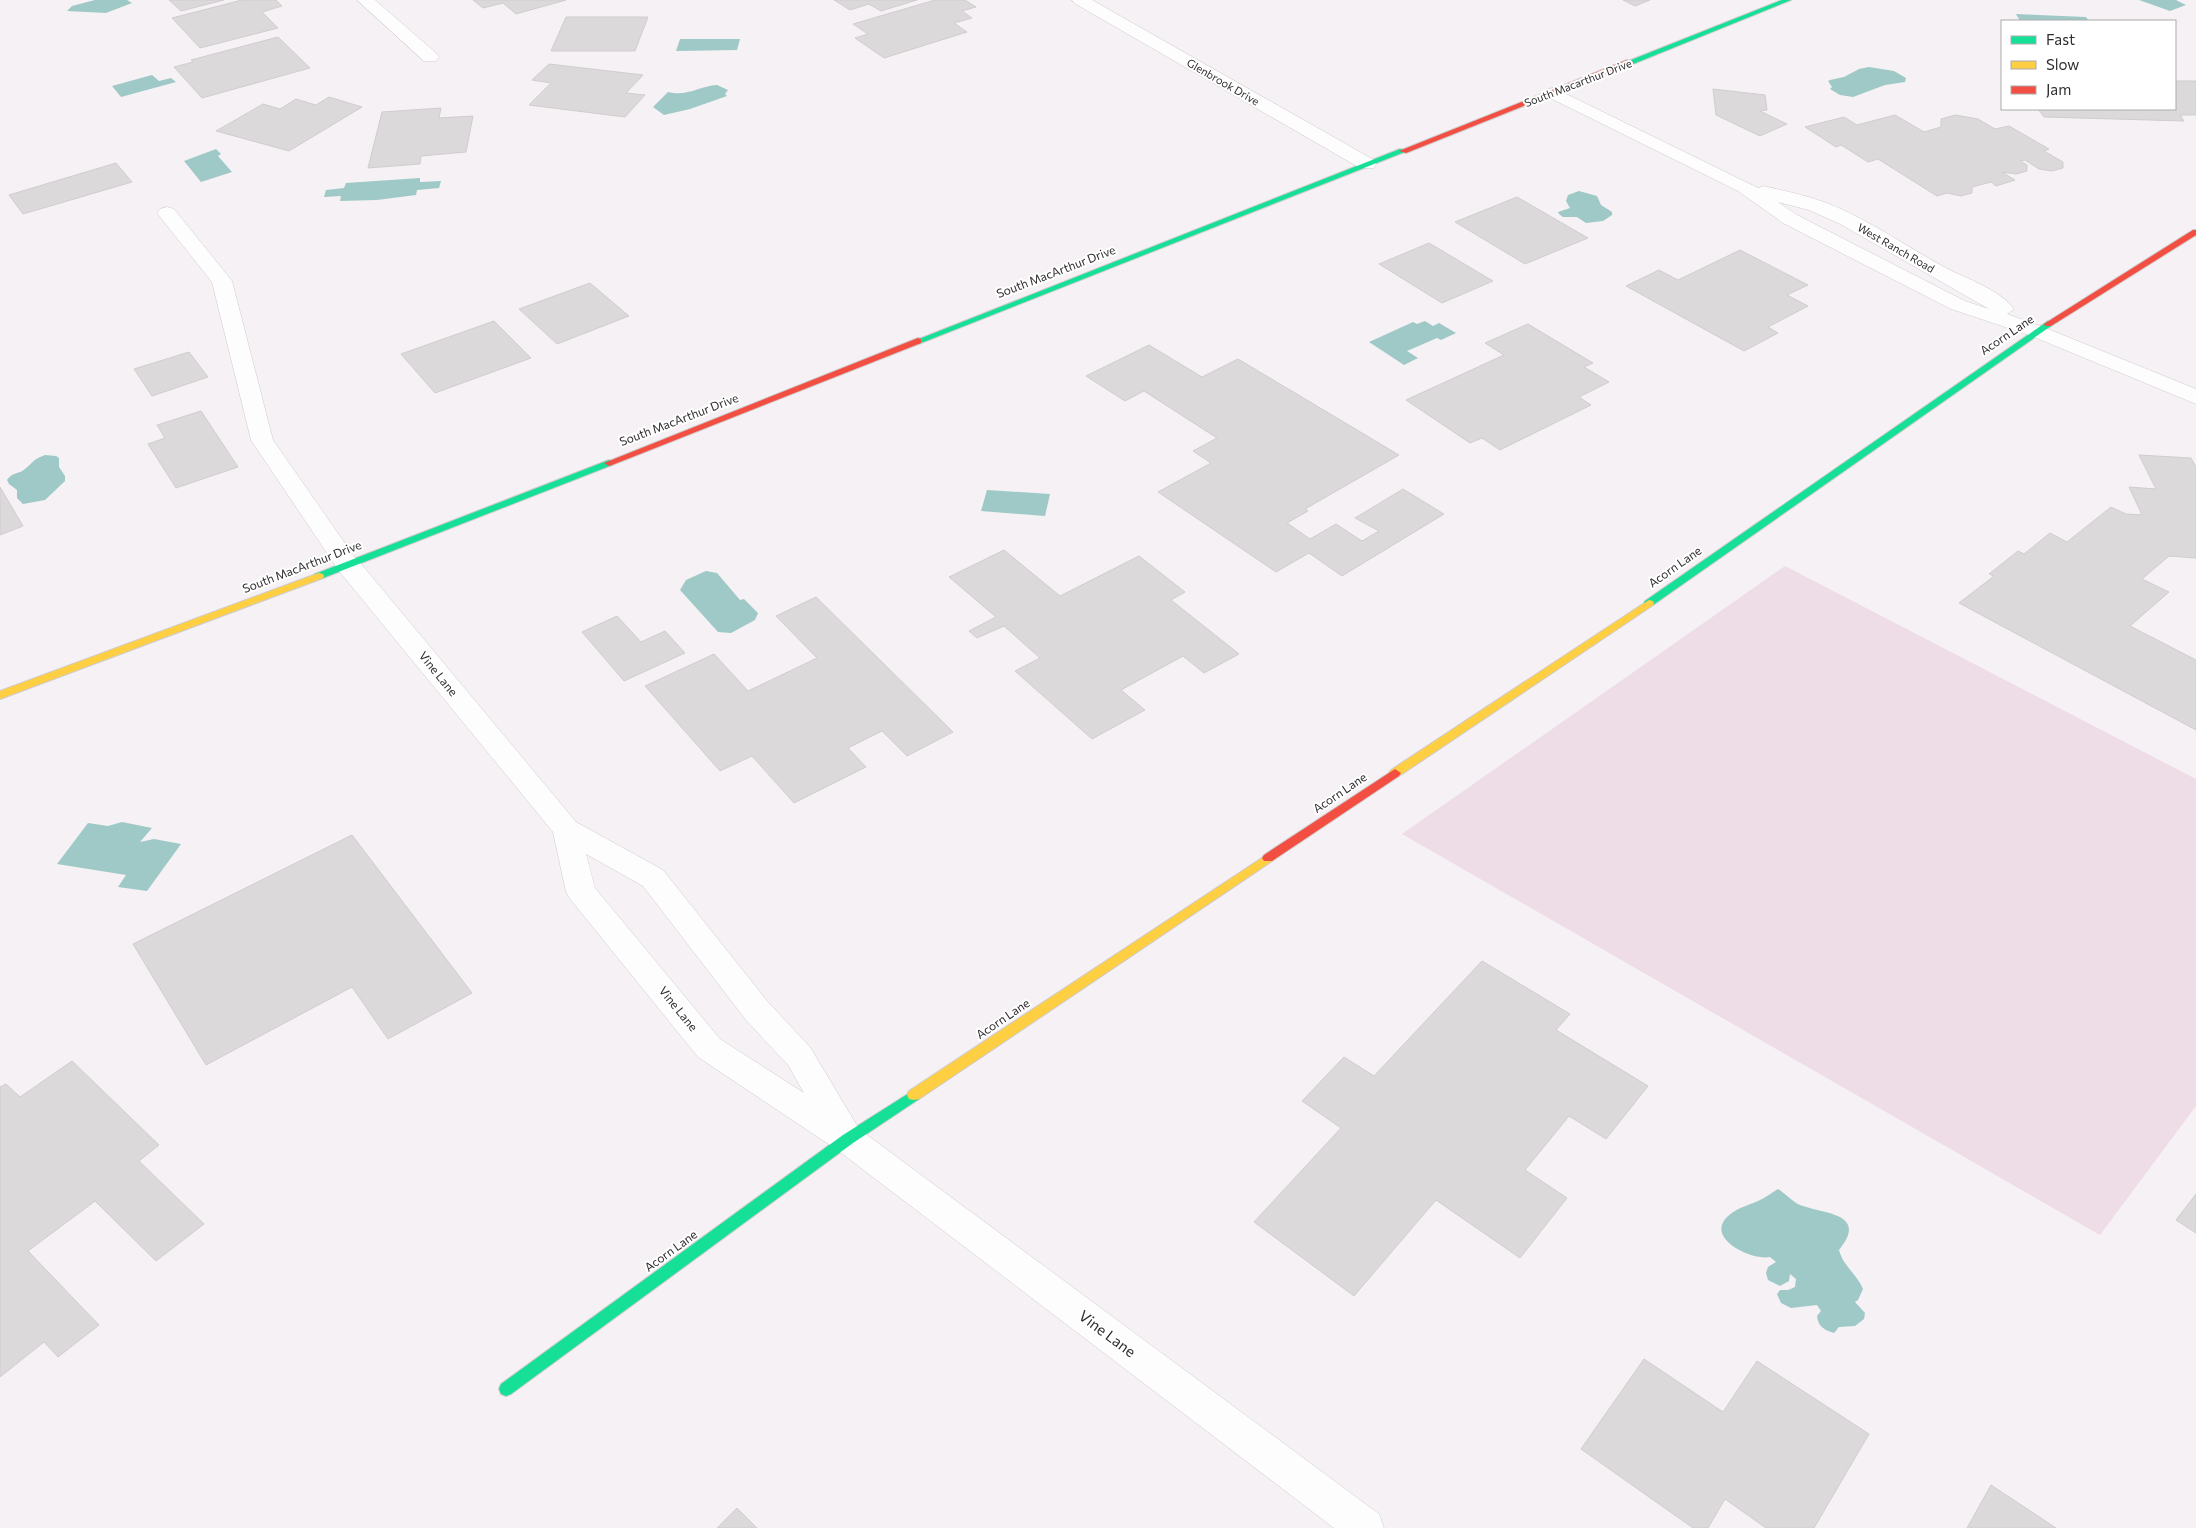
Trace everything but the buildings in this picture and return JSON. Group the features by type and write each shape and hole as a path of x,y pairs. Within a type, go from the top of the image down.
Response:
{"street":[{"path":"365,0 430,57"},
{"name":"Glenbrook Drive","path":"1080,0 1366,164"},
{"name":"South Macarthur Drive","path":"1366,164 1554,93 1788,0"},
{"name":"West Ranch Road","path":"1554,93 1745,187 1790,219 1958,305 2036,331 2196,397"},
{"name":"South MacArthur Drive","path":"0,695 348,565 1366,164"},
{"name":"West Ranch Road","path":"1745,187 1816,206 1848,220 1980,293 2036,331"},
{"name":"Vine Lane","path":"167,213 222,281 262,440 348,565 566,829 653,878 757,1011 799,1056 848,1139"},
{"name":"Acorn Lane","path":"506,1388 848,1139 1637,611 2036,331 2196,232"},
{"path":"1866,258 1892,246"},
{"name":"Vine Lane","path":"566,829 581,892 709,1048 848,1139 1365,1528"}],"shaded area":[{"path":"1785,566 2196,779 2196,1106 2100,1235 1402,834"}],"water":[{"path":"95,0 127,0 132,3 106,13 67,11 72,6"},
{"path":"2139,0 2176,0 2186,5 2170,11"},
{"path":"2016,14 2086,17 2088,20 2019,20"},
{"path":"680,39 740,39 737,50 676,51"},
{"path":"1869,67 1894,71 1906,78 1905,82 1885,85 1853,97 1840,95 1830,89 1832,87 1828,81"},
{"path":"152,75 159,81 171,78 176,82 121,97 112,86"},
{"path":"717,85 728,90 725,94 727,96 690,109 664,115 653,107 668,92 681,93"},
{"path":"216,149 221,154 218,156 232,172 201,182 184,161"},
{"path":"420,178 420,182 441,181 439,188 417,190 416,195 377,200 340,201 341,196 324,197 326,190 344,188 346,183"},
{"path":"1579,191 1597,196 1601,205 1612,212 1612,215 1603,221 1586,223 1577,217 1563,217 1559,214 1558,212 1570,208 1566,201 1568,195"},
{"path":"1425,321 1433,326 1439,323 1456,333 1441,340 1437,338 1407,351 1418,358 1404,365 1369,342 1413,322 1417,324"},
{"path":"45,455 59,458 59,467 65,476 65,481 45,500 23,504 17,498 17,490 7,480"},
{"path":"987,490 1050,494 1045,516 981,511"},
{"path":"706,571 717,573 740,600 744,599 758,613 755,620 731,633 718,632 680,590 686,580"},
{"path":"122,822 152,828 140,842 154,839 181,844 147,891 118,887 126,875 57,864 88,823 108,826"},
{"path":"1778,1189 1800,1205 1831,1213 1846,1222 1849,1229 1847,1238 1839,1250 1844,1261 1863,1289 1858,1300 1855,1302 1865,1313 1864,1319 1855,1326 1839,1327 1834,1333 1820,1325 1817,1316 1821,1311 1817,1305 1791,1308 1781,1303 1777,1294 1780,1290 1788,1290 1795,1287 1796,1279 1790,1274 1789,1281 1780,1286 1768,1280 1766,1273 1768,1267 1776,1262 1770,1257 1753,1256 1743,1252 1726,1240 1722,1233 1722,1225 1730,1214 1761,1200"}],"traffic: fast":[{"path":"1630,62 1788,0"},
{"path":"918,341 1403,151"},
{"path":"1649,603 2048,324"},
{"path":"319,576 609,463"},
{"path":"506,1389 848,1139 914,1095"}],"traffic: slow":[{"path":"0,695 319,576"},
{"path":"1395,773 1649,603"},
{"path":"914,1095 1268,858"}],"traffic: jam":[{"path":"1403,151 1630,62"},
{"path":"2048,324 2196,232"},
{"path":"609,463 918,341"},
{"path":"1268,858 1395,773"}]}
